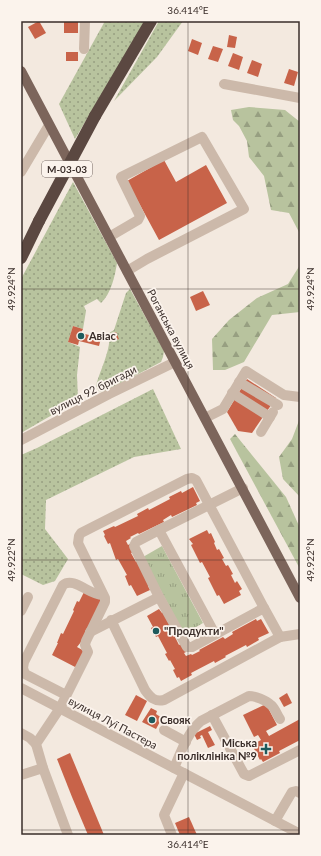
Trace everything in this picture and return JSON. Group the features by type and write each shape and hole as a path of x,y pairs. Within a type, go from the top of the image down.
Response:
{"highway":[{"name":"М-03-03","path":"21,258 95,116 151,21"}],"main road":[{"name":"Роганська вулиця","path":"21,71 300,598"}],"street":[{"path":"84,50 85,21"},
{"path":"224,84 300,98"},
{"path":"22,167 49,125"},
{"path":"109,237 138,220 140,216 121,177 202,137 244,209 146,259 127,271"},
{"name":"вулиця 92 бригади","path":"21,440 109,394 175,362"},
{"path":"205,418 223,409 246,371 284,395 300,397"},
{"path":"236,387 274,411"},
{"path":"260,432 284,395"},
{"path":"36,744 60,708 88,652 86,643 105,600 78,543 78,536 81,533 187,479 192,478 199,484 280,637"},
{"path":"243,488 136,542 134,546 159,597 187,647 192,647 264,608"},
{"path":"159,530 215,634"},
{"path":"66,695 25,674 23,668 24,662 65,583 71,582 98,595 103,595"},
{"path":"90,632 111,620 159,597"},
{"path":"21,611 28,598"},
{"path":"111,620 145,690 151,698 156,700 164,700 280,637 300,634"},
{"name":"вулиця Луї Пастера","path":"21,688 275,821 297,834"},
{"path":"174,768 190,733 197,724 251,696 272,705 280,719"},
{"path":"212,715 246,776 249,776 300,750"},
{"path":"164,730 186,742"},
{"path":"21,733 30,738 36,744 43,768 68,835"},
{"path":"21,775 43,768"},
{"path":"172,835 164,815 184,773"},
{"path":"275,821 292,792 296,791 300,793"}],"green space":[{"path":"105,21 145,21 75,139 59,104"},
{"path":"159,21 183,21 157,57 114,101"},
{"path":"249,107 285,110 300,122 300,234 289,213 271,210 264,176 249,157 247,141 239,126 233,120 231,110"},
{"path":"73,182 117,263 115,273 110,290 101,303 97,299 84,306 86,311 83,329 73,326 68,342 80,347 77,375 78,400 21,433 21,279"},
{"path":"300,265 300,312 272,315 244,362 225,370 213,370 212,339 229,320 257,298 288,284"},
{"path":"130,289 164,351 163,357 161,362 104,392 99,391 96,386 109,345 109,333 114,330 126,293"},
{"path":"153,389 181,449 134,457 46,500 45,529 68,559 55,581 43,585 21,574 21,455"},
{"path":"300,418 300,497 283,479 279,457 292,439"},
{"path":"235,434 286,497 300,528 300,569 230,439"},
{"path":"162,546 203,623 184,634 143,557"}],"building":[{"path":"39,21 46,33 35,39 28,27"},
{"path":"64,21 78,21 78,33 64,33"},
{"path":"229,35 237,37 235,48 227,47"},
{"path":"192,39 202,43 198,55 188,51"},
{"path":"213,46 223,49 218,62 208,59"},
{"path":"66,52 78,52 78,61 66,61"},
{"path":"233,53 243,57 239,70 228,66"},
{"path":"252,60 262,64 258,77 247,73"},
{"path":"289,69 298,72 294,86 284,83"},
{"path":"164,160 176,182 206,165 227,203 159,240 127,181"},
{"path":"203,291 210,305 196,311 190,297"},
{"name":"Авіас","path":"73,326 83,329 81,333 101,338 99,346 79,341 78,345 68,342"},
{"path":"116,332 119,339 113,341 111,334"},
{"path":"247,379 276,398 252,433 238,431 227,412"},
{"path":"193,487 200,501 196,503 197,505 172,517 171,515 163,520 164,522 130,537 131,538 126,541 128,545 130,544 133,552 131,553 136,562 137,561 150,590 137,596 131,585 129,586 125,576 127,575 118,559 116,560 110,543 108,544 103,531 138,516 137,514 148,508 149,510 170,499 169,497 181,491 182,493"},
{"path":"207,530 209,534 211,533 217,550 219,549 226,566 228,565 233,574 231,575 235,583 237,581 242,589 239,591 241,595 224,604 219,595 217,596 208,578 210,577 202,562 200,563 191,545 193,544 189,539"},
{"path":"85,590 102,599 81,642 77,647 86,652 77,668 52,655 61,633 63,634 74,611 73,610 77,601 79,602"},
{"path":"159,609 162,613 163,612 176,636 175,637 179,645 181,644 186,652 184,653 186,656 200,651 199,650 223,637 225,639 233,634 232,632 256,619 257,621 261,619 269,633 258,638 259,640 247,647 246,645 215,663 214,661 191,673 192,675 181,681 179,677 177,678 173,670 175,669 165,654 167,653 158,636 156,637 151,628 153,627 147,616"},
{"path":"287,693 292,703 284,707 279,698"},
{"path":"136,695 147,701 137,721 125,715"},
{"path":"266,704 277,725 266,731 269,736 300,719 300,740 279,751 280,753 263,762 261,759 260,760 252,745 261,740 258,735 254,737 243,715"},
{"name":"Свояк","path":"151,708 157,711 156,714 162,718 156,729 142,722"},
{"path":"210,726 212,730 208,732 215,745 208,748 202,735 200,736 201,738 197,740 194,734"},
{"path":"70,753 104,835 88,835 72,797 57,759"},
{"path":"189,817 197,835 180,835 175,823"}],"place":[{"name":"Авіас","path":"81,336"},
{"name":"\"Продукти\"","path":"156,631"},
{"name":"Свояк","path":"152,720"},
{"name":"Міська поліклініка №9","path":"266,749"}]}
